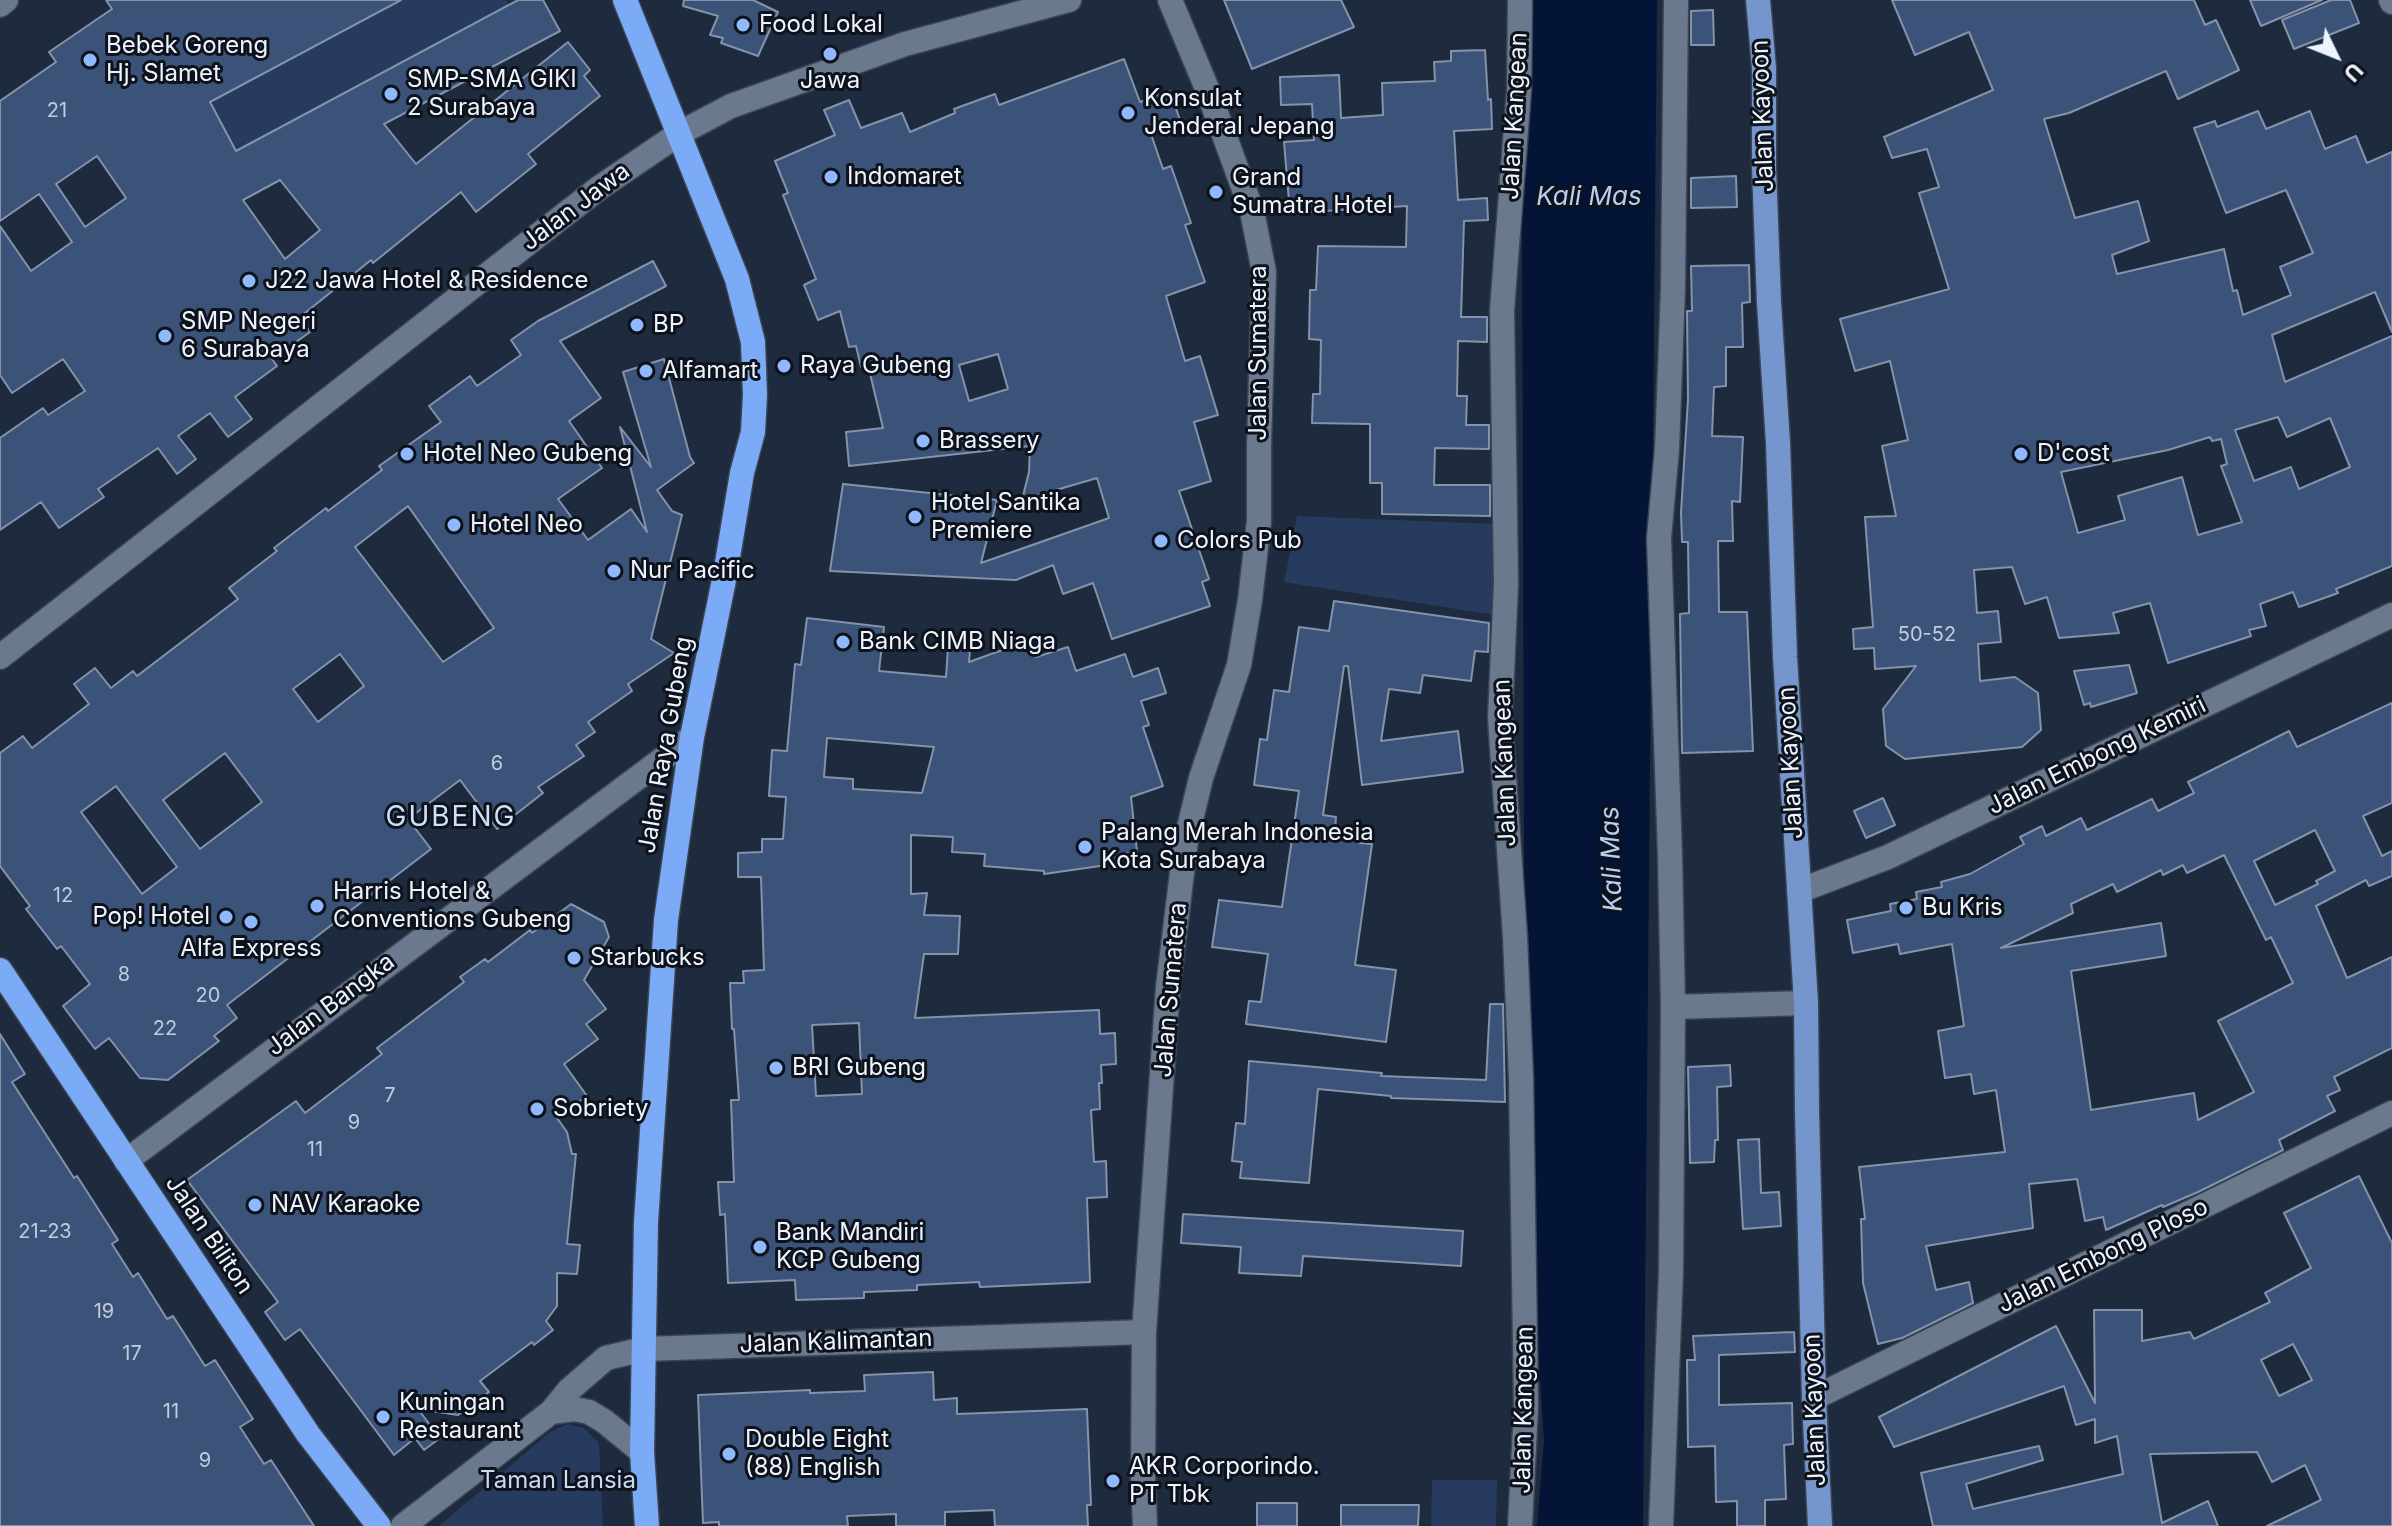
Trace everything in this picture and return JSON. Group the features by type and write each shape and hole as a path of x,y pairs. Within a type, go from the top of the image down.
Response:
{"highway":[{"name":"Jalan Raya Gubeng","path":"625,0 737,279 753,342 755,395 753,432 742,473 692,737 666,920 646,1222 642,1452 647,1526"},
{"name":"Jalan Biliton","path":"0,970 308,1434 379,1526"}],"main road":[{"name":"Jalan Kayoon","path":"1758,0 1764,68 1764,167 1785,657 1806,1003 1814,1398 1820,1526"}],"street":[{"path":"0,5 6,0"},
{"name":"Jalan Jawa","path":"0,657 599,188 680,133 731,106 905,44 1069,0"},
{"name":"Jalan Sumatera","path":"1145,1526 1144,1332 1168,987 1186,840 1201,778 1239,665 1250,600 1259,521 1264,272 1252,211 1208,91 1170,0"},
{"name":"Jalan Kangean","path":"1520,0 1519,90 1502,310 1506,584 1500,718 1515,937 1522,1126 1526,1407 1520,1526"},
{"path":"1661,1526 1671,1271 1673,1007 1659,538 1667,449 1673,288 1676,0"},
{"name":"Jalan Embong Kemiri","path":"1799,891 1888,857 2392,615"},
{"name":"Jalan Bangka","path":"126,1161 692,737"},
{"path":"1673,1007 1806,1003"},
{"name":"Jalan Embong Ploso","path":"1814,1398 2392,1113"},
{"name":"Jalan Kalimantan","path":"403,1526 551,1412 569,1390 606,1358 644,1349 1144,1332"},
{"path":"551,1412 574,1409 589,1412 642,1452"}],"green space":[{"path":"401,0 506,0 509,5 236,151 210,102"},
{"path":"1297,516 1496,524 1501,616 1284,582"},
{"name":"Taman Lansia","path":"568,1424 584,1428 599,1443 603,1526 439,1526 550,1432"},
{"path":"1432,1480 1497,1480 1496,1526 1431,1526"}],"water":[{"name":"Kali Mas","path":"1525,0 1657,0 1643,1526 1537,1526 1544,1440 1525,1149 1522,196"}],"building":[{"path":"106,0 401,0 210,102 236,151 518,0 543,0 560,31 384,124 416,164 568,42 590,70 584,76 600,96 528,154 536,164 476,212 461,192 300,317 310,332 272,359 277,366 235,397 252,419 228,437 210,413 178,436 196,459 177,474 158,448 98,489 104,497 59,528 41,502 0,530 0,438 43,408 48,415 85,391 63,359 12,393 0,375 0,226 31,271 72,242 39,194 0,221 0,101 56,62 49,52 112,9","holes":["97,156 126,198 85,227 56,184","280,180 320,230 285,259 243,200"]},
{"name":"Food Lokal","path":"684,0 753,0 778,12 758,56 721,43 723,38 710,35 718,16 683,6"},
{"path":"1224,0 1341,0 1354,27 1252,69"},
{"path":"1892,0 2194,0 2205,25 2216,20 2239,70 2178,99 2166,71 2069,113 2044,119 2075,218 2138,201 2149,241 2112,255 2117,274 2224,249 2233,291 2237,290 2243,315 2291,295 2280,267 2313,253 2286,190 2226,213 2194,128 2215,121 2217,127 2258,111 2266,129 2310,111 2325,149 2356,136 2367,163 2392,152 2392,332 2375,292 2272,335 2285,382 2392,336 2392,566 2336,589 2338,593 2299,607 2293,592 2260,604 2266,626 2249,630 2251,636 2168,663 2150,603 2113,613 2119,633 2059,638 2047,597 2025,604 2012,567 1974,570 1977,613 1998,611 2001,642 1978,644 1980,681 2015,677 2038,693 2041,730 2022,747 1905,759 1886,746 1883,709 1916,666 1875,669 1874,648 1854,649 1853,629 1873,627 1865,517 1896,516 1882,446 1908,440 1890,361 1855,371 1840,319 1949,289 1919,193 1939,187 1927,149 1892,158 1884,137 1993,90 1969,32 1915,55","holes":["2278,417 2287,437 2330,418 2350,467 2299,489 2291,467 2254,481 2235,430","2210,437 2212,441 2221,439 2227,464 2221,466 2242,522 2198,535 2182,477 2118,496 2125,520 2078,533 2061,472 2168,450"]},
{"path":"2250,0 2322,0 2261,26"},
{"path":"2331,0 2350,0 2359,23 2294,49 2282,20"},
{"path":"1713,10 1714,45 1691,45 1691,11"},
{"path":"1485,50 1492,129 1454,131 1458,200 1487,198 1488,220 1464,221 1461,317 1487,317 1487,342 1458,341 1457,396 1467,396 1466,425 1489,425 1489,449 1435,448 1434,485 1490,485 1490,516 1382,514 1382,483 1370,483 1370,424 1312,423 1313,394 1320,394 1321,340 1309,339 1310,290 1316,290 1318,246 1406,247 1407,206 1290,213 1284,142 1314,140 1312,104 1281,105 1280,77 1339,75 1341,118 1383,115 1382,83 1435,81 1434,62 1451,61 1451,51"},
{"path":"1124,59 1140,102 1170,91 1181,123 1151,134 1163,169 1171,166 1191,223 1185,225 1205,282 1166,296 1185,361 1200,356 1218,415 1194,422 1211,481 1179,491 1209,579 1202,582 1210,606 1112,639 1093,583 1063,594 1053,565 1016,580 830,571 843,484 997,500 981,563 1109,518 1097,478 1022,500 1029,472 1030,446 849,466 846,432 883,428 868,365 861,367 856,346 849,347 840,311 818,320 804,285 816,279 783,195 788,193 775,161 835,135 824,110 849,100 861,128 902,113 910,132 955,113 954,109 995,94 999,105","holes":["998,354 1008,389 969,401 959,365"]},
{"path":"1736,176 1737,207 1691,208 1691,178"},
{"path":"653,261 666,286 560,341 601,398 569,421 602,468 558,499 588,540 631,509 647,532 620,427 651,467 623,372 664,359 694,463 657,490 672,511 682,515 651,639 674,653 628,684 632,691 588,722 595,732 576,745 584,756 538,787 543,793 497,829 460,780 408,819 431,849 227,1005 237,1018 214,1036 219,1041 168,1080 140,1078 109,1038 95,1049 63,1006 90,984 61,946 57,949 26,909 30,906 0,866 0,753 23,736 32,748 89,704 74,684 95,668 111,688 133,671 137,676 238,599 229,588 277,551 274,548 326,508 328,511 382,470 379,466 441,422 429,406 470,376 477,386 521,355 511,340 538,321","holes":["408,506 494,628 443,662 355,547","340,654 364,686 318,722 293,689","225,753 262,802 200,849 163,800","116,786 177,867 142,894 81,812"]},
{"path":"1749,265 1750,302 1742,303 1743,347 1726,347 1726,386 1714,387 1712,436 1743,437 1740,502 1732,501 1733,541 1718,541 1719,612 1747,612 1753,751 1682,753 1680,614 1689,613 1688,542 1682,542 1681,512 1688,399 1687,311 1692,311 1691,266"},
{"path":"1334,601 1489,623 1488,652 1475,651 1471,681 1423,675 1420,693 1389,689 1381,741 1458,731 1463,772 1362,785 1348,666 1344,666 1323,815 1336,817 1335,830 1361,833 1359,843 1372,844 1355,965 1396,970 1386,1042 1246,1024 1249,1001 1261,1002 1268,954 1212,947 1219,900 1282,907 1299,791 1254,785 1260,739 1267,740 1274,690 1289,692 1299,627 1329,631"},
{"path":"807,618 884,627 879,671 946,677 948,648 970,650 969,662 1030,640 1036,657 1068,647 1076,671 1125,654 1133,677 1158,668 1166,693 1141,701 1149,725 1143,727 1163,786 1131,797 1137,852 1120,854 1121,863 1044,874 1044,871 984,866 985,854 952,852 953,837 911,835 911,894 927,893 924,915 960,916 958,954 924,954 915,1018 1099,1010 1100,1034 1115,1033 1116,1064 1101,1065 1100,1109 1091,1110 1094,1162 1106,1161 1107,1197 1087,1198 1090,1282 980,1287 979,1282 917,1285 917,1290 864,1292 864,1298 796,1300 795,1280 728,1283 725,1214 720,1215 718,1182 734,1182 731,1100 739,1100 730,983 744,983 743,971 764,970 761,877 738,877 738,853 762,852 762,839 783,839 786,797 769,796 772,750 787,751 795,664 801,665","holes":["827,738 934,747 922,793 853,789 853,779 824,777","859,1023 862,1094 816,1096 812,1025"]},
{"path":"2129,665 2137,693 2091,707 2090,703 2084,705 2074,671"},
{"path":"2392,703 2392,803 2363,816 2382,856 2392,851 2392,876 2369,886 2366,880 2316,906 2347,978 2392,957 2392,1048 2334,1077 2340,1090 2327,1096 2335,1111 2279,1140 2283,1150 2198,1192 2106,1230 2103,1217 2085,1221 2077,1179 2029,1184 2033,1228 1926,1246 1936,1290 1969,1282 1973,1303 1902,1338 1878,1344 1863,1283 1861,1219 1865,1219 1859,1167 2005,1152 1996,1090 1974,1094 1971,1074 1945,1078 1938,1031 1964,1026 1952,944 1900,954 1898,944 1853,953 1847,920 1891,911 1890,904 1917,899 1916,892 1942,887 1941,882 1970,874 2024,844 2020,837 2042,826 2046,836 2081,818 2087,830 2152,799 2158,811 2194,793 2188,782 2289,731 2297,747","holes":["2315,830 2335,871 2316,881 2318,884 2275,905 2254,861","2224,855 2266,940 2271,937 2293,983 2218,1021 2254,1092 2198,1120 2194,1093 2091,1110 2071,971 2166,956 2161,923 2001,948 2073,913 2071,904 2113,884 2117,892 2161,870 2163,875 2183,865 2187,873"]},
{"path":"1883,798 1895,825 1866,838 1854,811"},
{"path":"571,904 604,922 609,937 584,980 606,1009 586,1024 598,1039 564,1064 587,1096 557,1118 567,1132 572,1154 576,1154 567,1244 580,1245 577,1274 557,1273 557,1306 546,1321 553,1330 480,1381 489,1392 458,1415 418,1409 440,1438 424,1450 415,1438 394,1455 300,1329 285,1340 265,1312 278,1302 187,1180 296,1101 305,1113 382,1054 377,1048 464,982 460,977 485,959 488,962"},
{"path":"1490,1004 1503,1004 1505,1102 1391,1098 1318,1089 1309,1183 1240,1178 1242,1162 1232,1161 1236,1123 1245,1124 1249,1061 1382,1073 1381,1076 1486,1080"},
{"path":"0,1034 25,1074 12,1082 118,1240 112,1244 133,1277 138,1273 167,1319 173,1316 205,1366 215,1360 253,1419 240,1427 264,1464 271,1460 314,1526 0,1526"},
{"path":"1730,1065 1731,1086 1717,1087 1718,1140 1715,1140 1714,1162 1690,1163 1688,1067"},
{"path":"1759,1139 1761,1193 1779,1192 1781,1226 1743,1229 1738,1140"},
{"path":"2359,1176 2392,1243 2392,1526 2267,1526 2321,1500 2305,1465 2272,1482 2257,1452 2150,1454 2162,1523 2208,1501 2218,1526 1933,1526 1921,1473 2039,1446 2043,1460 1966,1484 1973,1509 2123,1474 2117,1436 2095,1443 2095,1419 2076,1425 2064,1386 1894,1447 1879,1417 2056,1326 2095,1403 2094,1310 2142,1310 2142,1341 2190,1332 2194,1339 2270,1302 2265,1293 2311,1268 2284,1213","holes":["2293,1344 2312,1380 2279,1396 2261,1360"]},
{"path":"1183,1214 1463,1231 1461,1266 1303,1256 1301,1276 1239,1273 1241,1247 1181,1243"},
{"path":"1794,1332 1795,1352 1719,1355 1719,1405 1792,1403 1793,1444 1784,1445 1786,1499 1765,1500 1765,1526 1737,1526 1737,1501 1716,1502 1715,1446 1688,1447 1687,1360 1695,1360 1693,1336"},
{"path":"933,1372 934,1400 957,1398 957,1414 1087,1409 1091,1505 1087,1505 1088,1526 995,1526 994,1510 945,1512 945,1526 896,1526 896,1514 847,1516 848,1526 719,1526 719,1522 703,1523 698,1395 865,1391 864,1375"},
{"path":"1257,1503 1297,1503 1297,1526 1257,1526"},
{"path":"1341,1505 1419,1505 1418,1526 1341,1526"}],"place":[{"name":"Food Lokal","path":"743,25"},
{"name":"Jawa","path":"830,54"},
{"name":"Bebek Goreng Hj. Slamet","path":"90,60"},
{"name":"SMP-SMA GIKI 2 Surabaya","path":"391,94"},
{"name":"Konsulat Jenderal Jepang","path":"1128,113"},
{"name":"Indomaret","path":"831,177"},
{"name":"Grand Sumatra Hotel","path":"1216,192"},
{"name":"J22 Jawa Hotel & Residence","path":"249,281"},
{"name":"BP","path":"637,325"},
{"name":"SMP Negeri 6 Surabaya","path":"165,336"},
{"name":"Raya Gubeng","path":"784,366"},
{"name":"Alfamart","path":"646,371"},
{"name":"Brassery","path":"923,441"},
{"name":"Hotel Neo Gubeng","path":"407,454"},
{"name":"D'cost","path":"2021,454"},
{"name":"Hotel Santika Premiere","path":"915,517"},
{"name":"Hotel Neo","path":"454,525"},
{"name":"Colors Pub","path":"1161,541"},
{"name":"Nur Pacific","path":"614,571"},
{"name":"Bank CIMB Niaga","path":"843,642"},
{"name":"Palang Merah Indonesia Kota Surabaya","path":"1085,847"},
{"name":"Harris Hotel & Conventions Gubeng","path":"317,906"},
{"name":"Bu Kris","path":"1906,908"},
{"name":"Pop! Hotel","path":"226,917"},
{"name":"Alfa Express","path":"251,922"},
{"name":"Starbucks","path":"574,958"},
{"name":"BRI Gubeng","path":"776,1068"},
{"name":"Sobriety","path":"537,1109"},
{"name":"NAV Karaoke","path":"255,1205"},
{"name":"Bank Mandiri KCP Gubeng","path":"760,1247"},
{"name":"Kuningan Restaurant","path":"383,1417"},
{"name":"Double Eight (88) English","path":"729,1454"},
{"name":"AKR Corporindo. PT Tbk","path":"1113,1481"}],"district":[{"name":"GUBENG","path":"451,818"}]}
